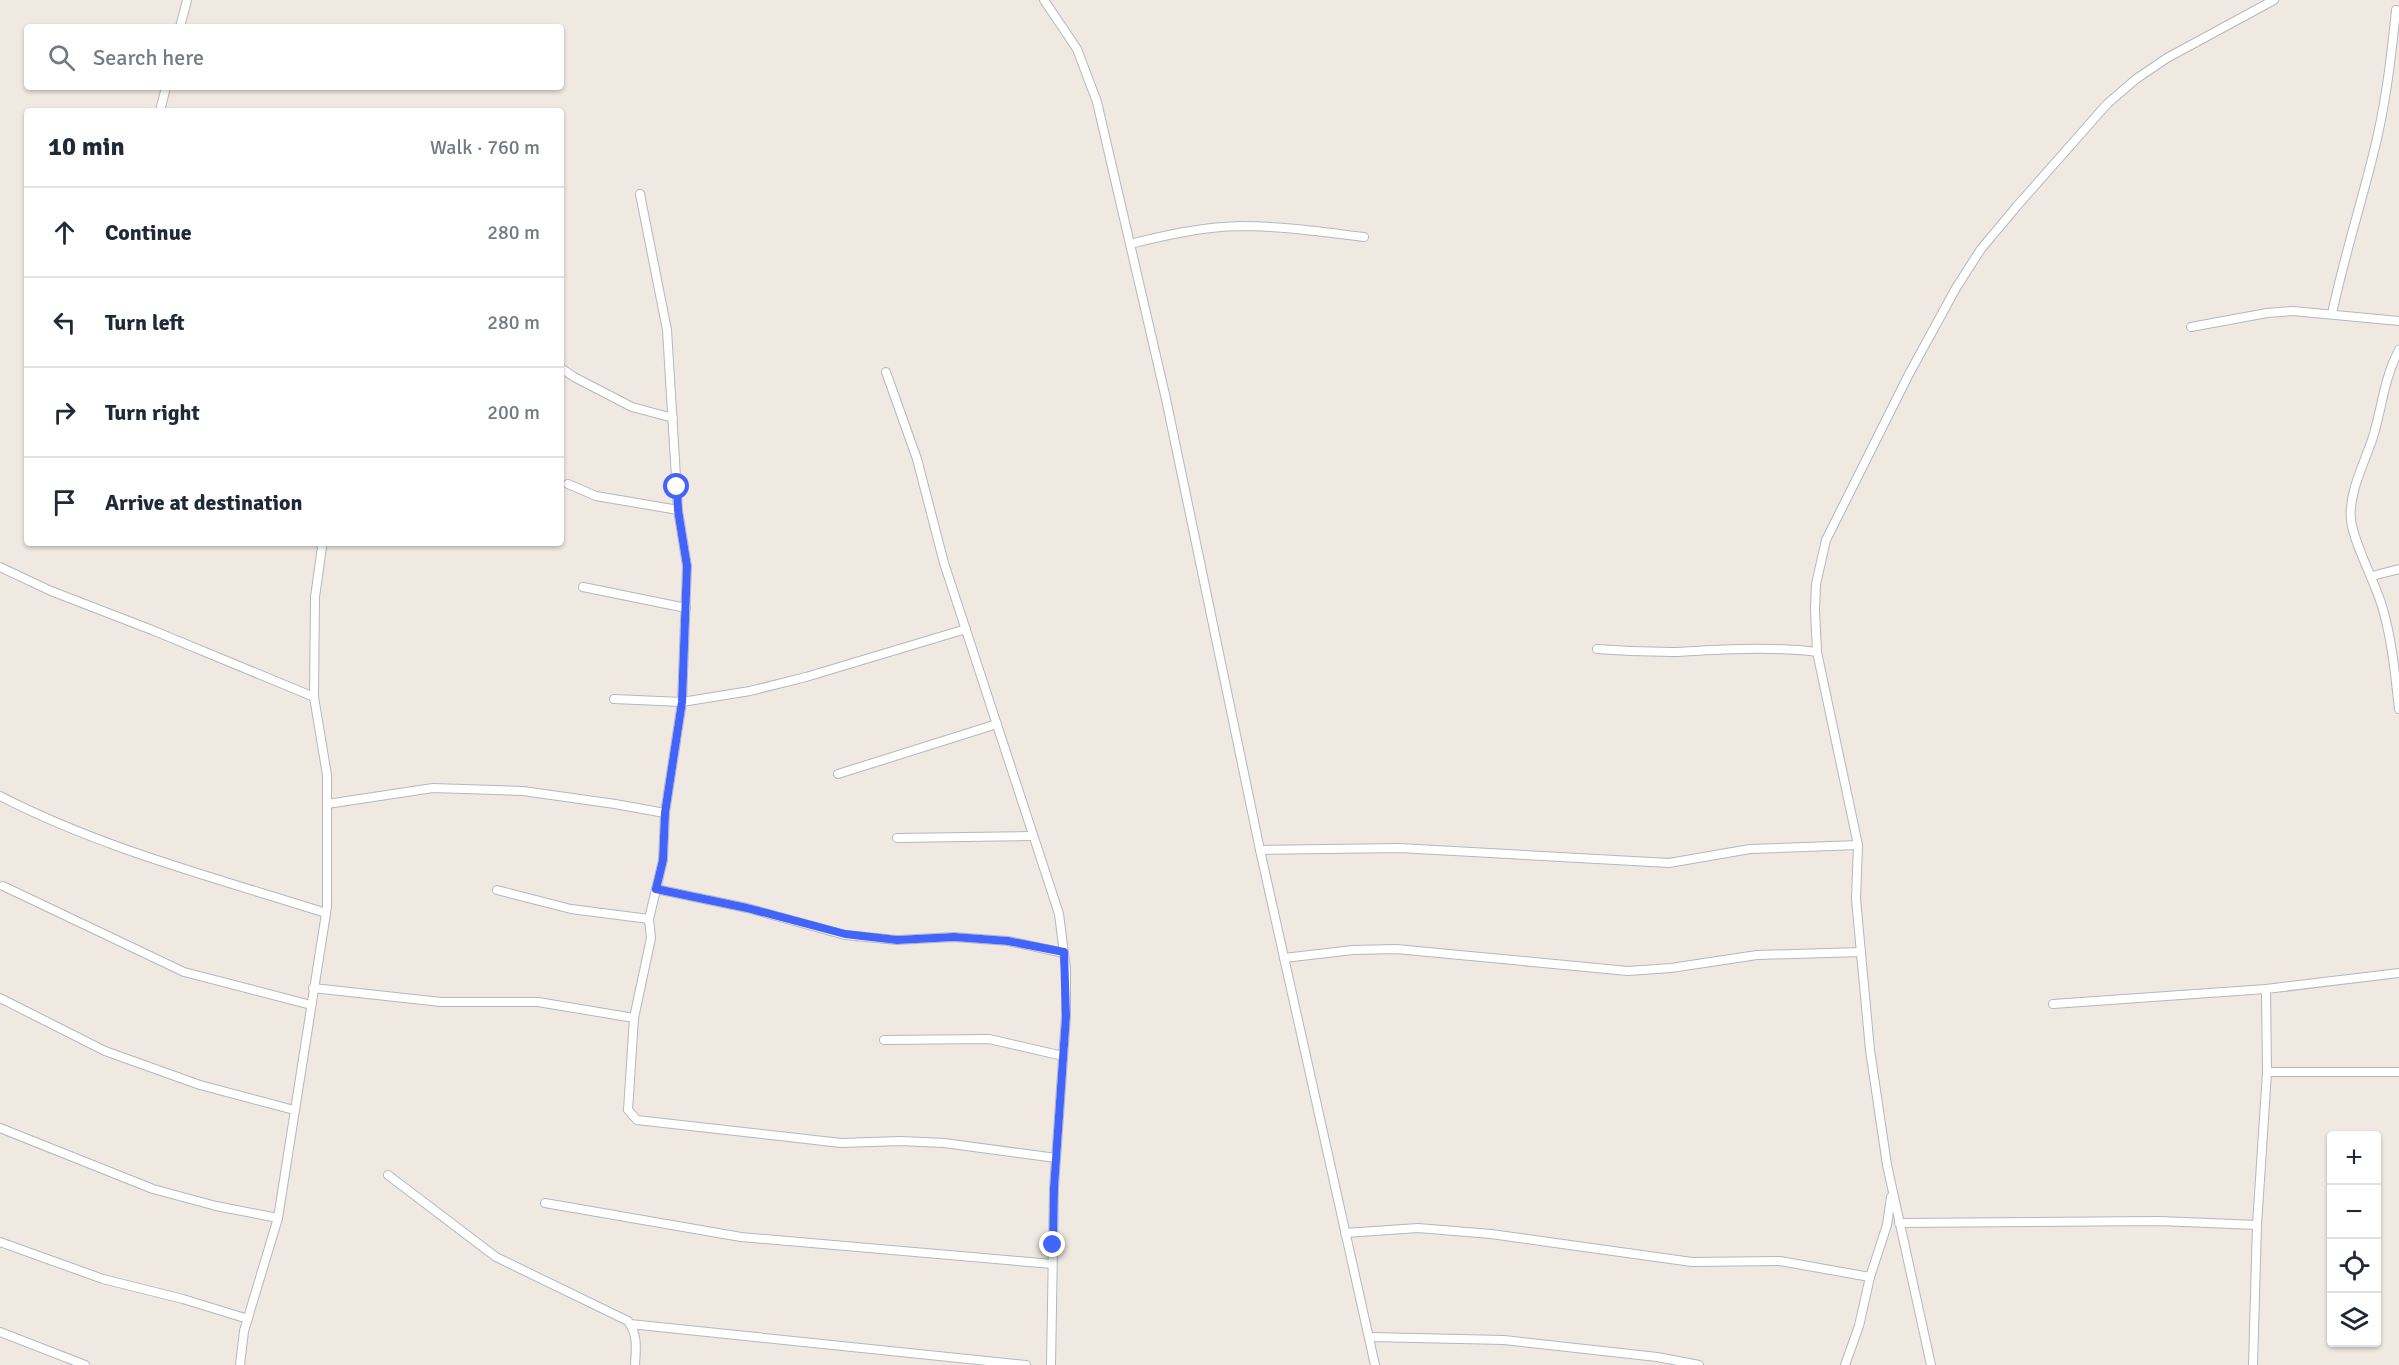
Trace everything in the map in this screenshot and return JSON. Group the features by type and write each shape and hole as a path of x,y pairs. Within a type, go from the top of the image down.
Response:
{"street":[{"path":"181,24 187,0"},
{"path":"1044,0 1077,49 1097,102 1166,399 1260,850 1376,1365"},
{"path":"1931,1365 1892,1191 1870,1050 1856,899 1858,845 1817,652 1816,584 1826,540 1910,374 1956,288 1981,249 2107,104 2136,79 2167,58 2274,0"},
{"path":"2332,314 2343,262 2373,158 2386,93 2396,10"},
{"path":"161,108 165,90"},
{"path":"640,194 667,330 678,510 687,566 682,702 665,813 663,860 649,919 651,938 634,1018 628,1110 637,1120 841,1143 900,1141 944,1143 1056,1158"},
{"path":"1130,244 1173,233 1238,226 1295,228 1364,237"},
{"path":"2191,327 2267,313 2293,311 2399,321"},
{"path":"2399,350 2388,372 2374,435 2354,493 2350,512 2355,535 2383,608 2392,648 2399,709"},
{"path":"564,370 632,407 673,418"},
{"path":"886,372 917,459 944,563 1059,914 1064,952 1066,1016 1056,1158 1051,1365"},
{"path":"568,484 596,496 678,510"},
{"path":"240,1365 244,1331 278,1218 326,913 327,775 314,697 315,597 322,546"},
{"path":"0,567 51,591 314,697"},
{"path":"2372,576 2399,569"},
{"path":"583,587 686,608"},
{"path":"614,699 682,702 750,691 806,677 966,629"},
{"path":"1597,650 1673,652 1704,649 1792,649 1817,652"},
{"path":"838,774 997,724"},
{"path":"327,804 433,788 523,791 665,813"},
{"path":"0,796 76,830 225,884 326,913"},
{"path":"897,838 1032,836"},
{"path":"1260,850 1399,848 1669,863 1750,849 1858,845"},
{"path":"3,886 184,972 311,1005"},
{"path":"656,889 747,908 845,934 897,940 954,937 1008,941 1064,952"},
{"path":"496,890 571,909 649,919"},
{"path":"1284,958 1353,950 1396,949 1628,972 1757,955 1861,952"},
{"path":"2053,1004 2265,989 2399,973"},
{"path":"314,988 441,1002 538,1002 634,1018"},
{"path":"2253,1365 2257,1225 2267,1072 2265,989"},
{"path":"0,998 105,1051 200,1084 294,1110"},
{"path":"884,1040 989,1039 1063,1056"},
{"path":"2267,1072 2399,1072"},
{"path":"0,1128 153,1189 216,1206 278,1218"},
{"path":"388,1175 496,1257 628,1321 634,1328 635,1365"},
{"path":"1845,1365 1859,1326 1870,1278 1887,1225 1892,1191"},
{"path":"545,1203 741,1237 1052,1264"},
{"path":"1899,1223 2081,1220 2257,1225"},
{"path":"1345,1233 1418,1228 1446,1230 1514,1237 1692,1262 1780,1261 1870,1278"},
{"path":"0,1242 103,1279 183,1299 248,1319"},
{"path":"630,1324 1026,1365"},
{"path":"0,1332 85,1365"},
{"path":"1370,1337 1504,1340 1657,1357 1699,1365"}],"route":[{"path":"677,487 678,510 687,566 682,702 665,813 663,860 656,889 747,908 845,934 897,940 954,937 1008,941 1064,952 1066,1016 1054,1188 1053,1245"}]}
